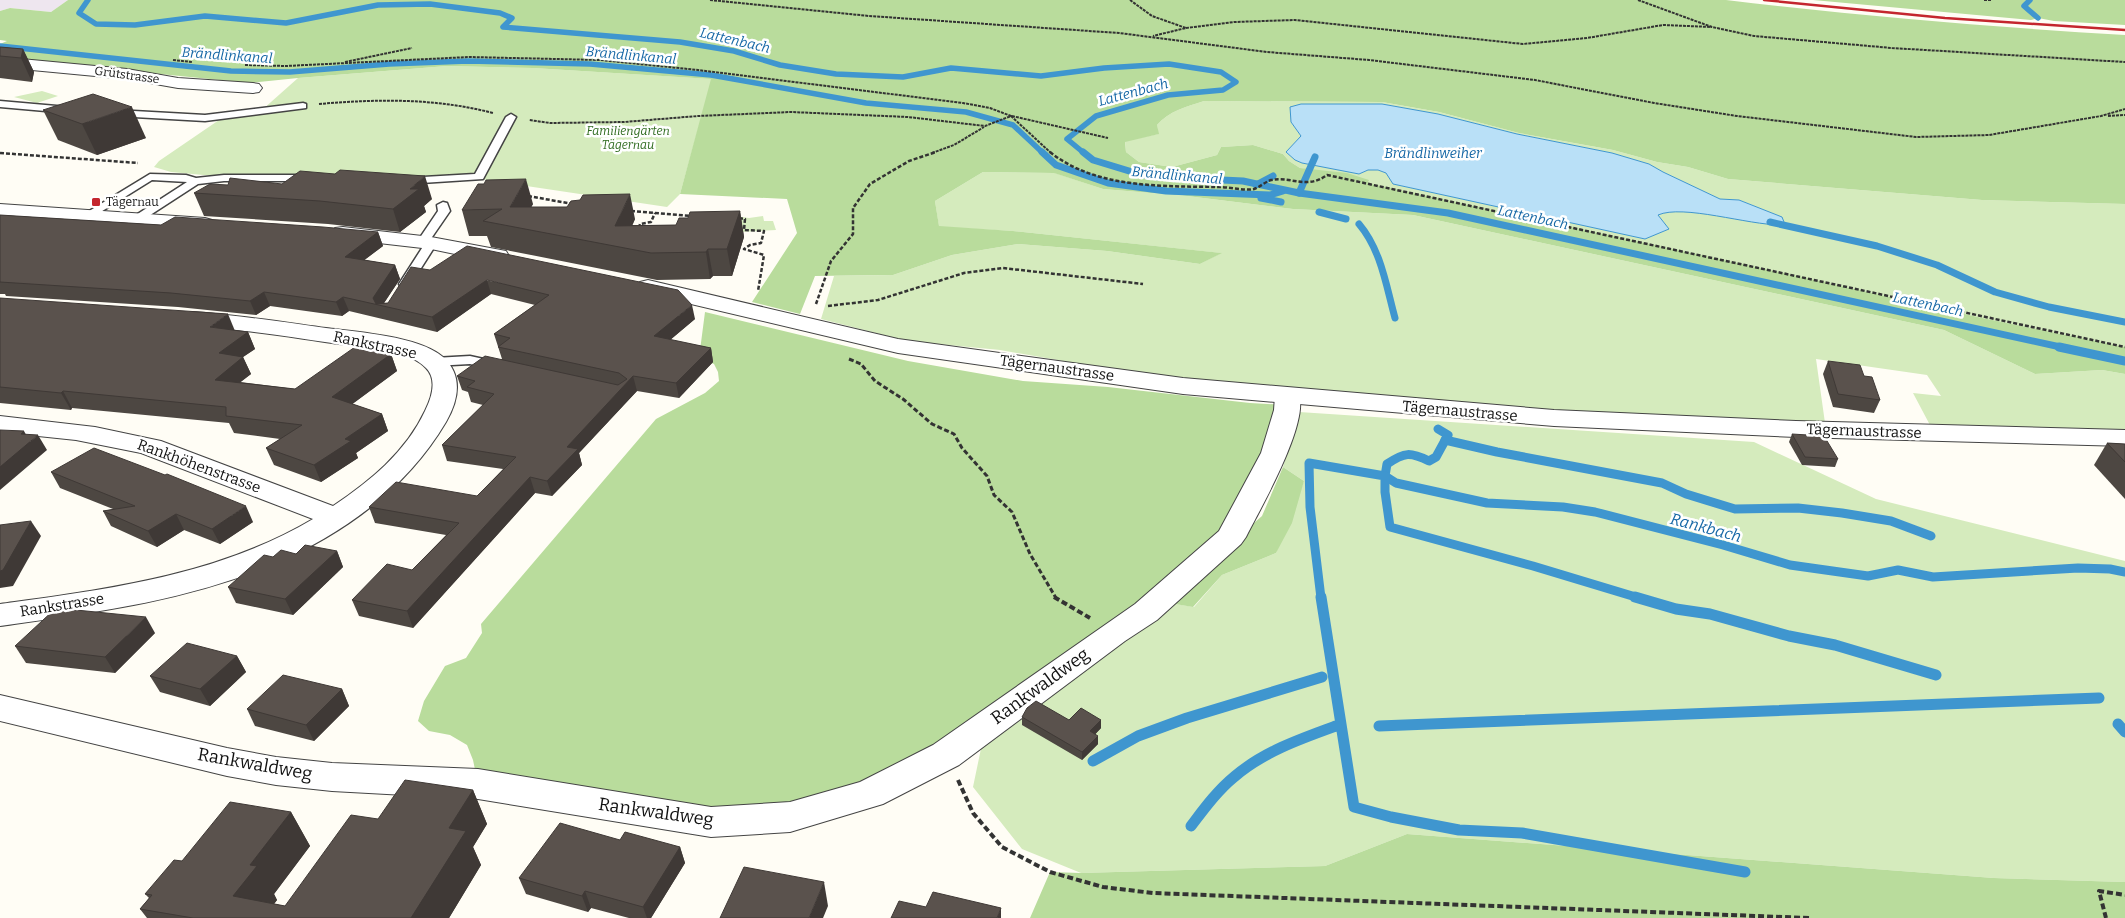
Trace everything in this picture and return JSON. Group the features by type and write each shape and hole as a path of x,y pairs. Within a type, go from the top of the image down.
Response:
{"street":[{"name":"Grütstrasse","path":"0,62 127,74 178,83 253,88"},
{"path":"0,210 223,225"},
{"path":"318,231 427,242 516,259"},
{"name":"Tägernaustrasse","path":"623,282 754,312 811,318 926,350 1183,386 1564,419 1796,429 2125,438"},
{"name":"Rankstrasse","path":"0,614 153,591 211,577 250,562 284,546 392,483 440,408 445,390 445,380 441,370 434,362 423,355 408,349 364,340 240,322 172,317"},
{"name":"Rankwaldweg","path":"0,708 227,762 276,771 332,777 478,784 710,822 790,817 870,794 946,755 1114,633 1146,612 1231,537 1275,453 1288,396"},
{"name":"Rankhöhenstrasse","path":"0,424 47,428 129,441 151,447 335,517"}],"lane":[{"path":"0,104 78,110"},
{"path":"107,112 206,118 303,106"},
{"path":"392,181 479,177 511,118"},
{"path":"87,216 150,177 195,181 224,178 321,178"},
{"path":"137,220 195,181"},
{"path":"396,297 444,211 442,205"},
{"path":"434,362 470,360 508,369"}],"path":[{"path":"710,0 869,16 1150,37 1267,52 1369,60 1535,80 1654,103 1737,116 1916,137 1989,136 2101,116 2125,109"},
{"path":"1130,0 1152,16 1186,28"},
{"path":"1638,0 1712,27 1754,36 1824,43 2125,62"},
{"path":"1984,0 1992,0"},
{"path":"1150,37 1186,28 1234,22 1295,20 1522,44 1587,38 1663,24 1712,27"},
{"path":"334,64 412,48"},
{"path":"241,66 334,64 469,57 616,62 698,70 963,103 1108,138"},
{"path":"167,59 195,62"},
{"path":"698,116 791,112 908,117 985,126"},
{"path":"2101,116 2125,115"},
{"path":"811,318 831,261 853,234 853,208 870,184 909,161 954,144 985,126 1011,116"},
{"path":"1011,116 1062,162 1084,171 1139,184 1173,187 1254,189 1271,180 1296,183 1320,182 1327,175 1798,276 1978,317 2125,347"},
{"path":"0,153 144,164 150,177"},
{"path":"526,196 573,204"},
{"path":"550,207 555,201"},
{"path":"628,210 696,216"},
{"path":"637,233 640,224 651,222 655,213"},
{"path":"732,217 745,219 744,230 764,231 761,243 750,245 744,249 764,255 754,312"},
{"path":"639,228 648,228"},
{"path":"811,318 825,307 878,300 964,273 1003,268 1143,284"},
{"path":"844,356 861,364 875,381 903,399 932,424 954,434 962,448 987,476 994,494 1012,512 1030,554 1054,597 1114,633"},
{"path":"946,755 973,813 1002,846 1050,872 1103,887 1153,893 1809,918"},
{"path":"2106,918 2099,891 2125,895"}],"shaded area":[{"path":"0,0 68,0 51,12 10,8 0,11"}],"green space":[{"path":"68,0 1726,0 1925,21 2125,35 2125,204 1982,200 1728,179 1688,167 1657,162 1613,150 1519,133 1439,112 1382,102 1204,101 1167,116 1157,125 1159,134 1125,142 1126,152 1139,162 1172,167 1217,155 1221,147 1253,145 1283,154 1289,161 1300,168 1347,173 1369,180 1368,183 1978,317 2125,347 2125,374 2102,370 2035,374 1944,330 1413,215 1293,209 1187,196 1103,189 1054,173 983,172 935,201 939,226 1013,231 1222,253 1200,264 1107,251 1018,244 952,255 893,275 815,276 800,314 752,302 797,233 787,199 680,194 711,79 533,68 447,66 250,83 0,58 0,44 7,41 0,40 0,11 10,8 51,12"},
{"path":"1813,0 2125,0 2125,25 2054,21 2038,18 2031,20"},
{"name":"Familiengärten Tägernau","path":"447,66 533,68 712,79 680,194 667,207 467,177 306,174 214,176 171,172 154,167 159,161 219,120 262,110 298,78"},
{"path":"42,91 58,96 37,103 14,97"},
{"path":"1204,101 1382,102 1439,112 1519,133 1613,150 1657,162 1688,167 1728,179 1982,200 2125,204 2125,347 1978,317 1367,183 1369,181 1300,168 1289,161 1283,154 1253,145 1221,147 1217,155 1172,167 1139,162 1126,152 1125,141 1158,134 1157,125 1167,116","holes":["1382,104 1438,114 1517,134 1612,153 1649,164 1720,199 1739,200 1782,217 1668,211 1658,215 1669,229 1645,239 1393,184 1386,173 1378,170 1368,170 1359,174 1302,163 1286,152 1301,136 1291,122 1291,107"]},
{"path":"983,172 1055,173 1103,189 1187,196 1293,209 1413,215 1944,330 2035,374 2102,370 2125,374 2125,433 1931,427 1913,393 1941,396 1927,375 1816,359 1825,423 1566,413 1138,374 1000,350 907,341 821,319 834,276 893,275 952,255 1018,244 1107,251 1200,264 1221,253 1013,231 939,227 935,201"},
{"path":"720,214 749,218 763,216 764,221 773,221 776,230 739,232"},
{"path":"705,312 908,361 1023,381 1108,387 1250,403 1287,405 1231,537 946,755 790,817 478,784 473,760 467,745 450,735 429,731 418,721 424,701 445,666 466,658 482,633 481,624 656,419 705,393 719,381 718,372 714,364 699,358"},
{"path":"1299,412 1754,442 1876,499 2125,561 2125,882 1994,878 1407,834 1325,866 1081,873 1022,849 973,787 983,739 1163,602 1194,607 1222,575 1276,553 1304,481 1283,467"},
{"path":"1283,467 1304,481 1292,523 1276,553 1222,575 1193,607 1163,602 1262,516"},
{"path":"1407,834 1994,878 2125,882 2125,918 1030,918 1050,872 1081,873 1325,866"}],"water":[{"name":"Brändlinweiher","path":"1301,104 1382,104 1438,114 1517,134 1612,153 1649,164 1720,199 1739,200 1782,217 1784,222 1781,225 1767,224 1699,213 1669,212 1658,215 1669,229 1645,239 1393,184 1386,173 1378,170 1368,170 1359,174 1302,163 1286,152 1301,136 1291,122 1290,107"}],"building":[{"path":"0,47 23,49 21,58 0,56"},
{"path":"93,94 132,107 82,124 43,110"},
{"path":"340,170 425,176 410,189 419,189 393,209 320,201 194,193 210,184 228,185 230,178 282,184 300,171 335,174"},
{"path":"526,179 510,207 567,207 571,201 580,200 583,195 630,194 615,226 676,225 679,218 688,218 690,212 740,211 727,249 708,249 706,252 651,253 483,221 502,209 462,210 478,184 484,184 486,180"},
{"path":"0,215 161,225 175,217 378,232 345,257 395,265 373,298 376,304 388,303 411,267 430,270 467,246 678,290 692,305 654,336 711,348 676,383 633,376 567,447 578,449 547,481 530,477 407,611 352,600 387,564 412,570 459,523 369,507 396,482 477,496 516,457 442,445 494,394 467,387 475,381 457,376 485,356 618,385 627,379 619,373 498,347 510,338 494,334 549,295 487,280 432,317 343,297 336,302 264,292 250,301 171,293 0,282"},
{"path":"0,298 228,314 210,327 248,332 219,353 243,357 215,380 295,389 355,347 391,354 332,397 382,414 345,439 351,441 314,465 266,448 302,425 226,416 226,407 63,391 61,393 0,387"},
{"path":"1828,361 1860,365 1864,376 1872,377 1880,400 1838,394"},
{"path":"0,430 24,431 21,434 38,435 0,467"},
{"path":"1792,434 1824,436 1838,459 1805,457"},
{"path":"2107,443 2125,444 2125,462"},
{"path":"94,448 165,475 167,474 246,506 212,529 176,514 148,531 103,511 135,506 51,472"},
{"path":"31,521 3,570 0,571 0,525"},
{"path":"305,545 337,551 285,599 228,587 264,555 273,557 281,550 296,554"},
{"path":"56,608 146,617 105,657 15,646"},
{"path":"187,643 237,656 200,689 150,676"},
{"path":"283,675 342,689 306,725 247,709"},
{"path":"1036,701 1069,720 1081,708 1101,720 1090,731 1098,736 1082,752 1022,717 1027,708"},
{"path":"405,780 473,790 449,828 466,831 411,918 193,918 140,909 152,895 145,894 174,860 182,861 230,802 291,812 250,865 257,866 233,896 285,906 351,815 378,819"},
{"path":"560,823 620,840 625,832 680,847 643,907 585,891 582,896 519,878"},
{"path":"744,867 824,882 809,918 720,918"},
{"path":"933,892 1001,908 997,918 891,918 899,901 926,907"}],"waterway":[{"name":"Lattenbach","path":"88,0 79,13 96,24 135,25 205,16 286,23 378,5 430,4 500,13 512,18 503,27 680,42 734,51 780,65 836,74 903,77 951,68 1041,76 1104,68 1169,64 1221,72 1236,82 1223,90 1168,95 1096,116 1067,139 1084,153"},
{"path":"2030,0 2024,6 2038,18"},
{"name":"Brändlinkanal","path":"0,46 231,71 290,72 389,64 468,61 590,64 711,75 866,103 966,112 1013,125 1043,153"},
{"name":"Brändlinkanal","path":"1042,152 1056,165 1108,183 1166,191 1270,195 1283,191"},
{"name":"Lattenbach","path":"1083,152 1093,160 1139,174 1159,177 1243,181 1258,184"},
{"path":"1299,193 1315,157"},
{"path":"1258,184 1273,176"},
{"name":"Lattenbach","path":"1258,184 1299,193"},
{"name":"Lattenbach","path":"1299,193 1448,213 2065,348"},
{"name":"Rankbach","path":"1261,198 1281,202"},
{"name":"Rankbach","path":"1319,212 1346,219"},
{"path":"1770,222 1877,246 1937,265 1995,292 2049,307 2125,322"},
{"name":"Rankbach","path":"1359,224 1378,256 1395,318"},
{"name":"Lattenbach","path":"2059,347 2125,361"},
{"name":"Rankbach","path":"1438,429 1448,435 1445,440"},
{"name":"Rankbach","path":"1385,476 1387,464 1403,455 1417,456 1429,461 1436,457 1445,440"},
{"path":"1445,440 1497,452 1662,483 1686,494 1735,509 1798,508 1842,513 1891,521 1931,536"},
{"path":"1321,598 1310,507 1309,463 1385,476"},
{"name":"Rankbach","path":"1385,476 1396,483 1487,503 1563,507 1595,512 1723,545 1790,565 1868,576 1898,570 1933,577 2078,568 2110,569 2125,572"},
{"path":"1385,476 1385,492 1390,527 1533,566 1639,598"},
{"path":"1321,597 1354,807 1391,817 1459,830 1522,833 1745,872"},
{"path":"1635,597 1676,609 1710,614 1789,636 1835,645 1936,675"},
{"path":"1093,761 1138,736 1187,718 1322,677"},
{"path":"1379,726 2099,698"},
{"path":"2118,724 2125,732"},
{"path":"1191,826 1222,788 1245,768 1282,747 1336,726"}],"railway":[{"path":"1764,0 1945,18 2125,30"}],"place":[{"name":"Tägernau","path":"96,202"}]}
